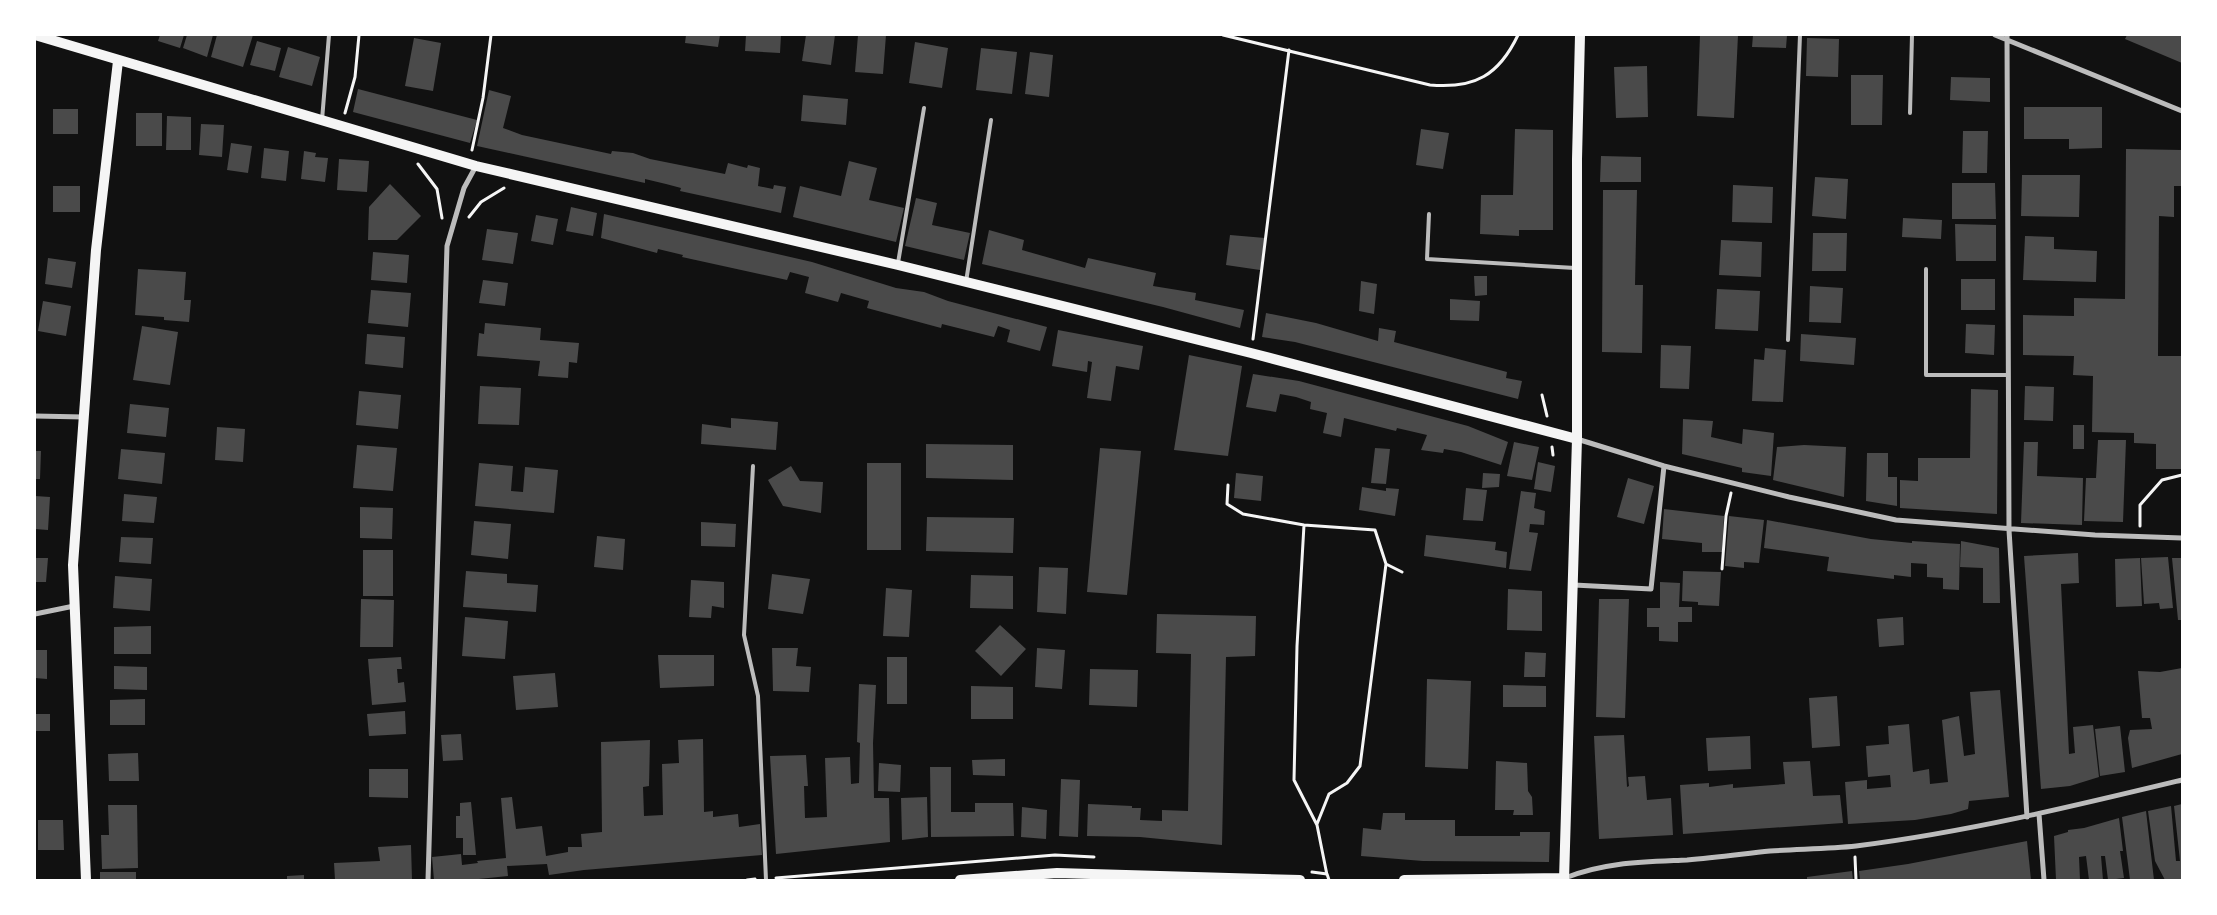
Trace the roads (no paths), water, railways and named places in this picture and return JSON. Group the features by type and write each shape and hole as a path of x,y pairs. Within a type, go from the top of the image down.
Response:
{"main road":[{"path":"35,35 473,166 898,265 1251,352 1577,439"},
{"path":"1404,880 1564,879 1577,439 1580,35"},
{"path":"86,880 73,565 96,250 118,61"},
{"path":"960,880 1057,872 1300,880"}],"street":[{"path":"1995,35 2007,37 2182,111"},
{"path":"2007,37 2009,530 2027,817"},
{"path":"428,880 447,246 464,188 473,166"},
{"path":"35,416 84,417"},
{"path":"1577,439 1664,466 1896,520 2009,530 2182,538"},
{"path":"1574,585 1651,589 1664,466"},
{"path":"35,614 74,606"},
{"path":"1564,879 1586,869 1616,863 1688,860 1770,851 1854,846 1907,839 2027,817 2182,780"},
{"path":"2039,814 2044,880"}],"lane":[{"path":"322,120 329,35"},
{"path":"1788,340 1800,35"},
{"path":"1910,113 1912,35"},
{"path":"898,265 924,108"},
{"path":"966,282 991,120"},
{"path":"1429,214 1427,259 1577,268"},
{"path":"1926,269 1926,375 2007,375"},
{"path":"753,466 744,635 758,696 766,880"}]}
